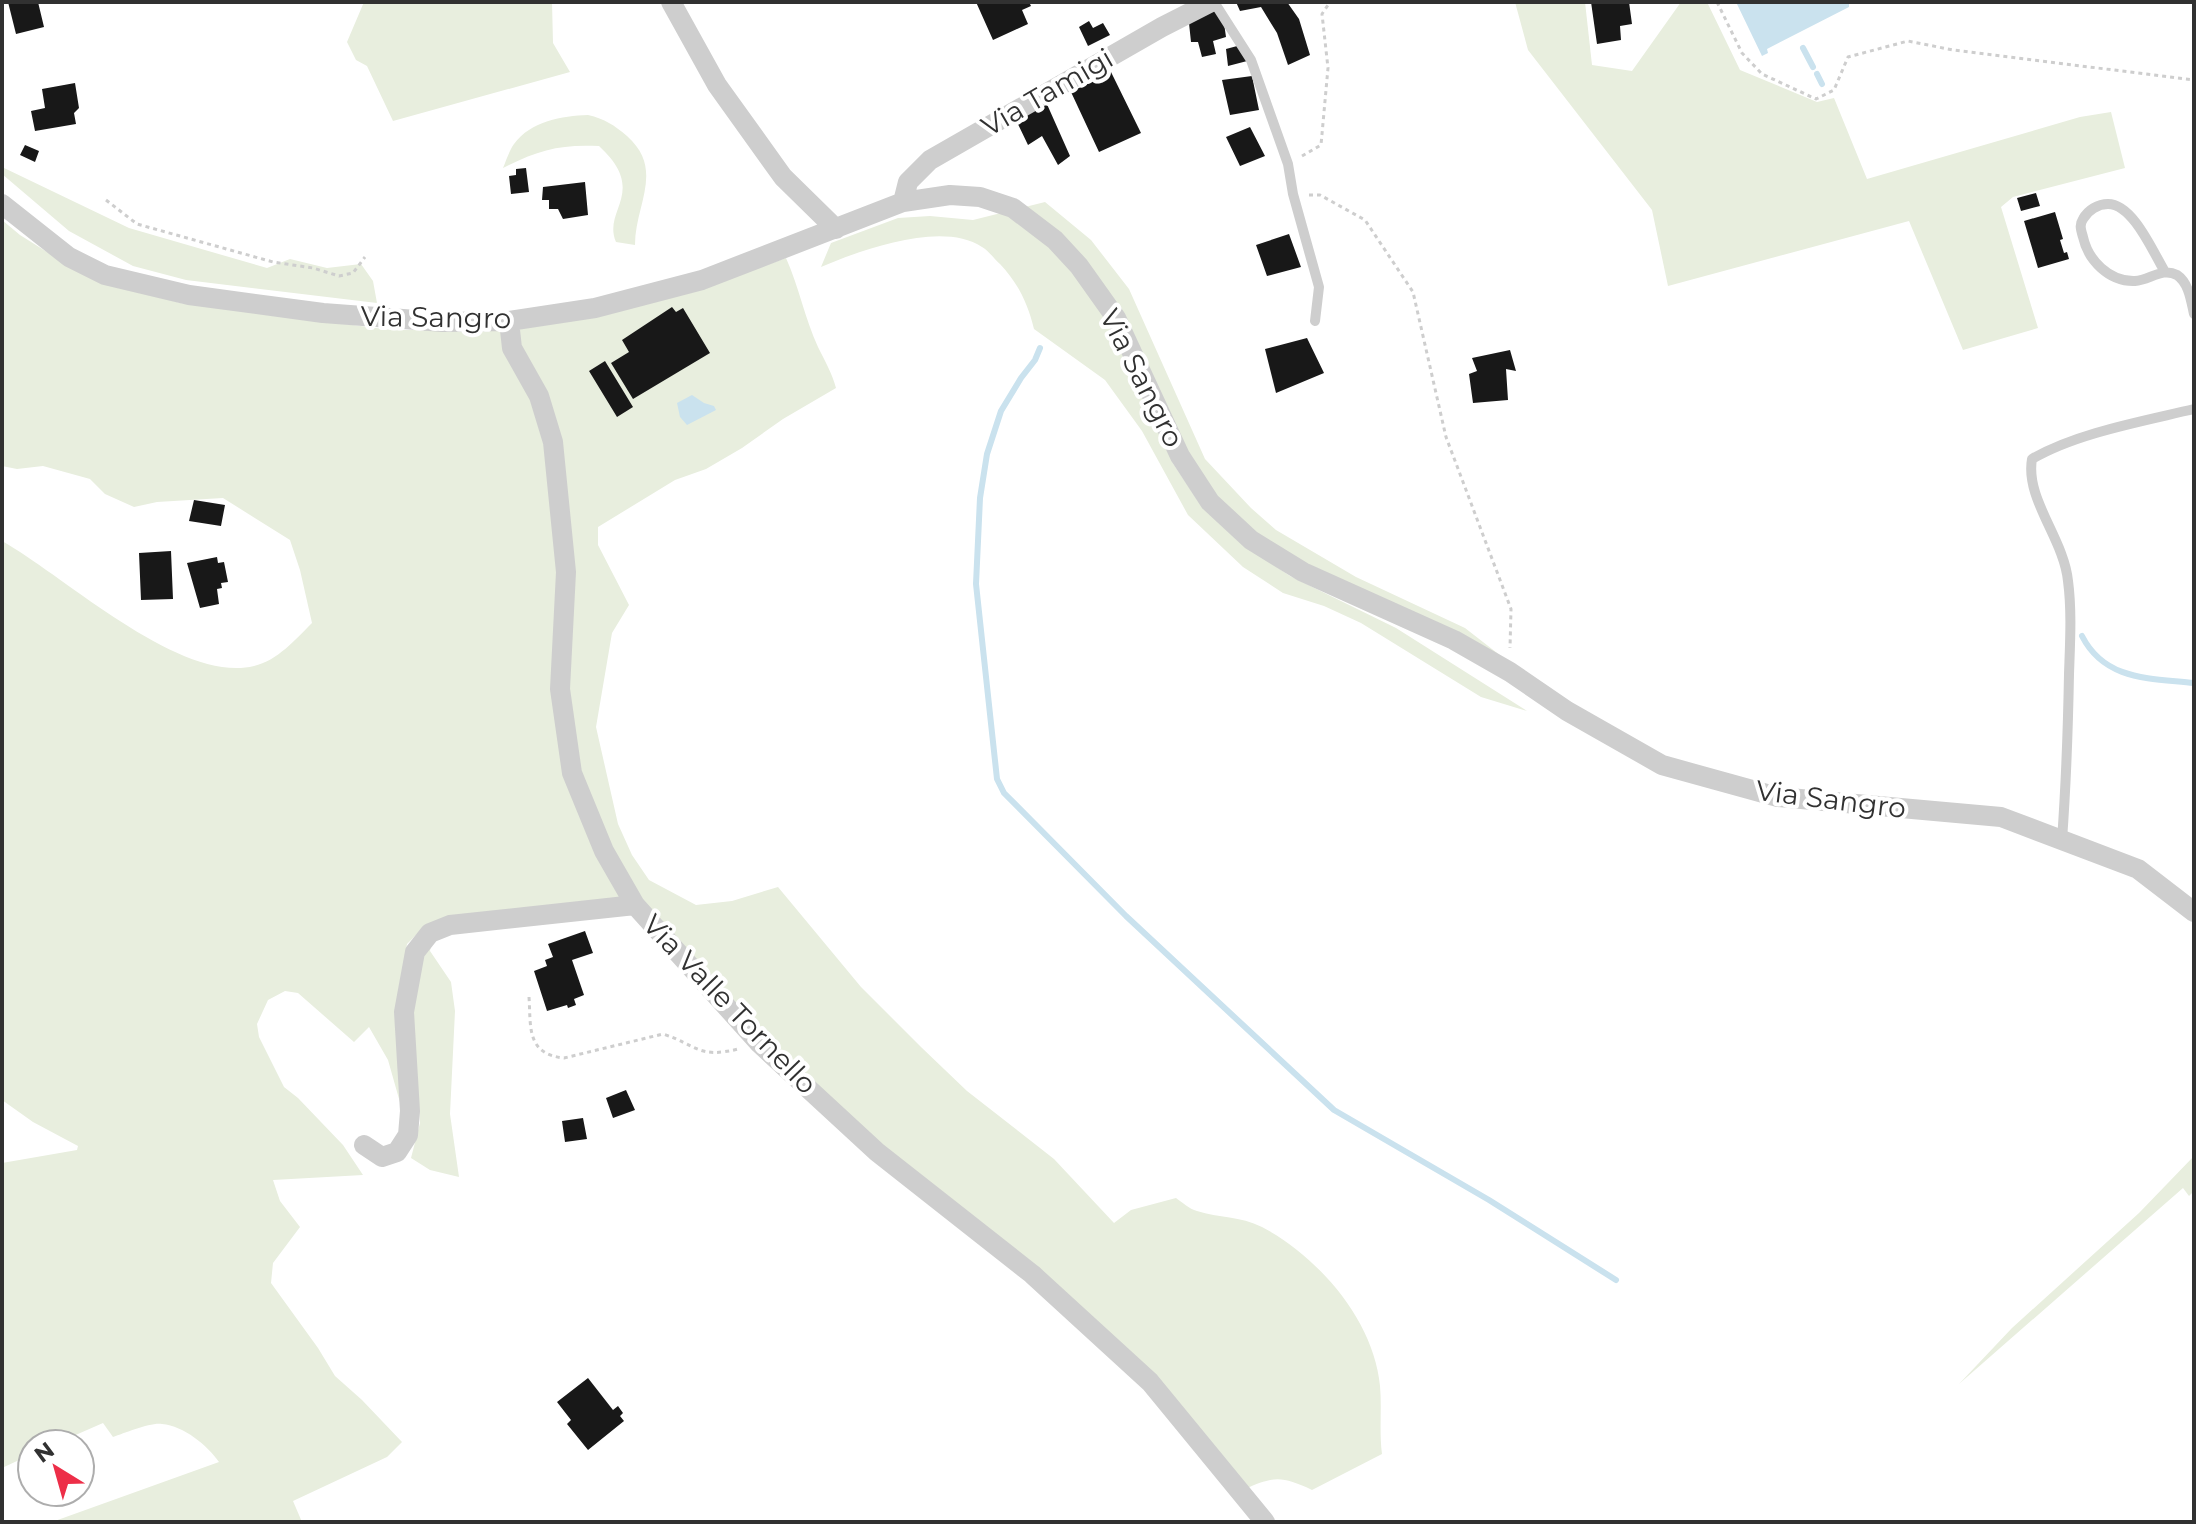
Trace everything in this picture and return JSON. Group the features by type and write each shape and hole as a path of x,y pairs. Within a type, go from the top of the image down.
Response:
{"street":[{"path":"671,2 717,85 775,165 836,229"},
{"name":"Via Tamigi","path":"903,202 908,182 930,160 1162,27 1213,2"},
{"name":"Via Sangro","path":"2,204 69,257 105,275 189,295 338,314 443,322 509,321 595,308 702,280 903,202 950,195 980,197 1013,208 1055,240 1079,266 1116,318 1180,456 1210,502 1251,540 1303,572 1454,640 1510,672 1567,711 1662,765 1778,797 2001,817 2138,869 2194,912"},
{"name":"Via Valle Tornello","path":"509,321 512,348 539,396 553,442 566,572 560,689 572,773 604,851 635,905 754,1037 877,1152 1032,1274 1150,1382 1265,1522"},
{"path":"364,1145 382,1157 397,1152 408,1135 410,1111 404,1012 415,952 430,933 450,925 635,905"}],"lane":[{"path":"1213,2 1251,60 1288,164 1293,194 1319,287 1315,321"},
{"path":"2165,272 2133,219 2115,204 2101,204 2083,217 2080,224 2085,247 2096,265 2112,275 2135,281 2165,272 2175,274 2184,281 2194,314"},
{"path":"2062,840 2067,760 2068,580 2056,536 2036,494 2030,473 2032,459 2046,451 2105,432 2194,409"}],"path":[{"path":"1288,164 1321,145 1328,68 1322,14 1330,2"},
{"path":"1717,2 1742,53 1762,74 1816,99 1834,90 1848,57 1908,41 1953,50 2194,80"},
{"path":"1293,194 1320,195 1365,220 1413,292 1446,437 1511,609 1510,672"},
{"path":"106,200 137,224 273,262 339,276 353,273 365,257"},
{"path":"529,997 532,1036 538,1050 552,1057 564,1058 663,1034 694,1049 718,1054 739,1049 754,1037"}],"green space":[{"path":"364,2 552,2 553,43 570,72 393,121 367,66 356,60 347,42"},
{"path":"1515,2 1585,2 1592,65 1632,71 1681,2 1707,2 1740,70 1817,102 1834,98 1867,179 2080,117 2111,112 2125,168 2013,197 2001,207 2038,328 1963,350 1909,221 1668,286 1652,210 1528,50"},
{"path":"588,115 609,123 627,136 644,162 645,188 635,245 616,242 613,231 623,188 621,176 614,162 599,146 550,150 503,168 514,144 529,130 558,119"},
{"path":"2,167 129,228 267,268 290,259 327,268 361,264 373,281 377,303 186,280 133,266 69,231 2,174"},
{"path":"1045,202 1091,240 1129,289 1205,459 1251,508 1276,530 1356,577 1465,628 1501,656 1279,549 1245,526 1172,462 1202,507 1237,540 1290,576 1396,628 1527,711 1481,697 1361,623 1324,606 1283,593 1243,567 1188,515 1142,431 1105,380 1034,329 1017,286 982,247 965,239 924,237 879,246 821,267 831,243 898,218 930,216 973,220"},
{"path":"2,220 82,274 180,303 392,330 500,330 519,343 517,327 718,283 786,258 813,336 836,388 742,448 706,469 675,480 598,527 598,545 629,605 612,633 596,727 618,824 632,855 649,880 696,905 732,901 778,887 861,987 921,1047 967,1091 1054,1159 1114,1223 1131,1210 1176,1198 1194,1210 1262,1227 1304,1255 1340,1293 1367,1338 1376,1362 1380,1386 1382,1454 1312,1490 1278,1479 1245,1489 1151,1376 882,1149 800,1075 634,896 423,928 407,944 402,976 403,1113 388,1060 369,1027 354,1042 298,993 285,991 268,1000 257,1024 259,1037 284,1087 343,1145 363,1175 273,1180 280,1201 300,1227 273,1263 271,1283 335,1376 402,1442 387,1457 293,1501 302,1522 52,1522 219,1462 194,1437 178,1428 151,1425 113,1437 103,1423 92,1428 16,1428 16,1461 2,1468 2,1163 77,1150 78,1146 33,1122 2,1100 2,541 124,624 192,659 225,667 254,666 278,654 312,623 290,540 223,498 157,502 134,507 105,494 90,479 43,466 17,469 2,466"},
{"path":"433,935 430,951 451,982 455,1011 450,1114 459,1177 430,1170 411,1158 420,1123 412,1002 419,957"},
{"path":"2194,1156 2194,1191 2189,1196 2183,1188 1959,1384 2012,1328 2139,1213"}],"water":[{"path":"1736,2 1849,2 1849,7 1767,49 1768,53 1762,56"},
{"path":"692,395 716,410 687,425 680,417 677,403"}],"building":[{"path":"8,2 38,2 44,27 16,34"},
{"path":"976,2 1029,2 1031,6 1022,10 1028,24 993,40"},
{"path":"1236,2 1287,2 1299,19 1310,55 1288,65 1277,33 1261,7 1240,11"},
{"path":"1591,2 1629,2 1632,24 1620,26 1621,40 1597,44"},
{"path":"1222,9 1226,37 1213,41 1216,54 1202,57 1198,42 1191,42 1188,14"},
{"path":"1089,21 1093,28 1103,23 1110,35 1088,46 1079,27"},
{"path":"1241,45 1251,60 1228,66 1226,49"},
{"path":"1111,72 1141,133 1099,152 1071,92"},
{"path":"1252,76 1259,110 1230,115 1222,80"},
{"path":"75,83 79,108 74,113 76,124 35,131 31,111 45,108 42,89"},
{"path":"1046,102 1070,156 1058,165 1042,136 1028,145 1015,118"},
{"path":"1250,127 1265,156 1240,166 1226,137"},
{"path":"25,145 39,151 35,162 20,155"},
{"path":"526,168 529,192 511,194 509,176 516,175 516,169"},
{"path":"585,182 588,215 563,219 558,209 549,209 549,200 542,200 543,187"},
{"path":"2036,193 2040,206 2021,211 2017,198"},
{"path":"2055,212 2063,239 2060,240 2069,259 2038,268 2024,221"},
{"path":"1289,234 1301,267 1267,276 1256,245"},
{"path":"672,307 676,312 683,308 710,353 633,399 611,363 629,352 622,340"},
{"path":"1307,338 1324,373 1276,393 1265,349"},
{"path":"1510,350 1516,371 1506,369 1508,400 1473,403 1469,374 1477,371 1472,358"},
{"path":"605,361 633,407 617,417 589,371"},
{"path":"194,500 225,505 221,526 189,521"},
{"path":"171,551 173,599 141,600 139,553"},
{"path":"217,557 218,563 224,562 228,582 221,583 222,588 217,589 219,604 200,608 187,563"},
{"path":"585,931 593,953 572,960 584,995 574,999 576,1005 547,1011 534,971 547,966 545,960 553,957 548,944"},
{"path":"626,1090 635,1110 613,1118 606,1098"},
{"path":"583,1118 587,1139 565,1142 562,1121"},
{"path":"588,1378 613,1410 618,1406 624,1421 588,1450 567,1424 571,1420 557,1402"}],"waterway":[{"path":"1803,48 1813,67"},
{"path":"1817,74 1822,84"},
{"path":"1040,348 1001,411 987,454 980,498 976,584 997,779 1004,793 1126,916 1334,1110 1489,1200 1616,1280"},
{"path":"2082,636 2103,662 2116,669 2145,678 2194,683"}]}
